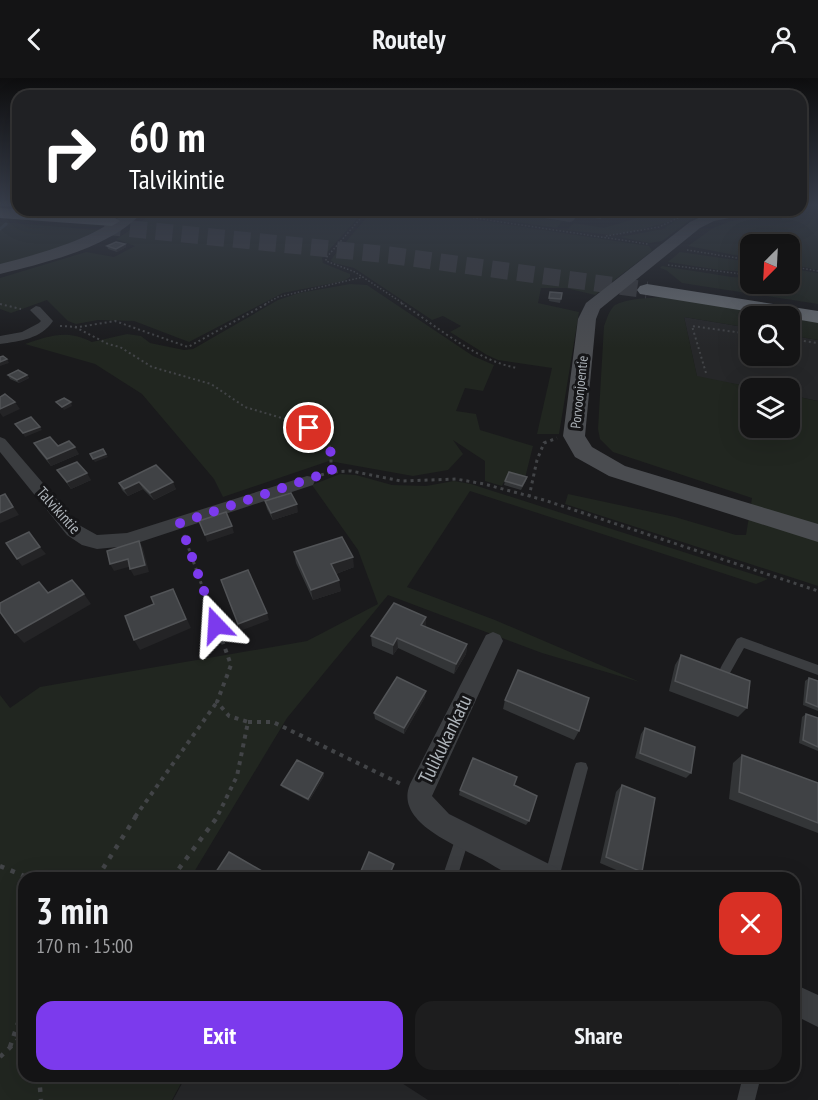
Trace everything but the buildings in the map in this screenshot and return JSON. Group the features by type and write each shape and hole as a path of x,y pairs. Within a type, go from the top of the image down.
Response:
{"highway":[{"path":"818,308 647,286 818,317"}],"street":[{"path":"0,269 52,253"},
{"name":"Porvoonjoentie","path":"660,253 592,307 587,319 574,436 583,452 617,471 818,533"},
{"path":"0,340 33,332 46,324 47,321 36,310"},
{"name":"Talvikintie","path":"0,442 73,530 88,540 97,542 120,541 307,481"},
{"name":"Tulikukankatu","path":"493,640 419,793 420,802 440,823 537,872"}],"lane":[{"path":"726,669 741,642 818,670"},
{"path":"551,872 581,768"},
{"path":"451,872 463,836"},
{"path":"746,1100 750,1082"}],"path":[{"path":"331,253 326,261 363,277 487,359 504,366 518,368"},
{"path":"704,253 740,258"},
{"path":"658,263 740,274"},
{"path":"800,268 818,271"},
{"path":"46,324 74,327 115,321 188,347 278,297 363,277"},
{"path":"0,304 18,309 36,310"},
{"path":"706,373 692,326 740,333"},
{"path":"74,327 108,344 120,347 152,367 203,381 245,406 295,422 323,434 331,450 332,471"},
{"path":"800,341 818,343"},
{"path":"529,497 537,460 544,443"},
{"path":"307,481 332,471 360,471 400,481 427,482 446,477 465,480 529,497 818,591"},
{"path":"101,872 150,794 217,702 231,665 180,523"},
{"path":"217,702 223,714 234,720 273,722 419,793"},
{"path":"177,872 205,835 224,805 238,775 248,722"},
{"path":"0,866 18,873"},
{"path":"10,1047 18,1023"},
{"path":"0,1057 18,1040"},
{"path":"40,1082 41,1100"}],"shaded area":[{"path":"0,253 46,253 0,266"},
{"path":"84,253 114,257 122,253 327,253 322,258 323,263 350,274 350,277 344,281 283,293 189,342 134,321 98,320 76,324 68,321 47,300 11,313 0,309 0,278"},
{"path":"337,253 650,253 595,295 566,288 541,288 538,303 579,312 559,434 537,434 552,368 498,360 487,355 450,332 461,326 443,316 432,320 354,268 334,263 331,260"},
{"path":"679,253 740,261 740,271 668,262"},
{"path":"723,253 740,253 740,256"},
{"path":"800,253 818,253 818,270 800,266"},
{"path":"662,266 740,277 740,292 682,283 660,268"},
{"path":"800,270 818,273 818,304 753,294 800,294"},
{"path":"350,284 367,285 473,356 494,365 483,391 465,388 456,411 476,414 480,430 533,446 525,478 508,474 502,486 485,481 485,461 453,440 463,454 448,470 413,476 329,461 223,497 214,479 142,394 95,364 25,344 58,335 74,336 92,342 127,334 141,336 150,343 184,350 193,349 278,300 299,293"},
{"path":"663,297 740,309 740,326 684,317 697,376 740,385 740,438 800,438 800,397 818,401 818,586 565,504 568,494 675,517 736,535 746,535 752,498 613,452 600,439 598,429 604,326 615,305 639,299"},
{"path":"684,317 740,326 740,366 800,366 800,337 818,340 818,401 800,397 800,378 740,378 740,385 697,377"},
{"path":"800,319 818,322 818,340 800,337"},
{"path":"340,474 356,475 392,485 426,486 454,481 471,484 768,579 756,584 470,491 407,587 495,620 640,682 542,653 388,595 287,718 194,872 18,872 18,1082 182,1082 172,1100 0,1100 0,695 10,708 40,687 307,641 378,604 358,550 312,485"},
{"path":"183,1082 400,1082 428,1100 173,1100"}],"tunnel":[{"path":"366,253 647,290"}],"route":[{"path":"216,625 180,523 332,471 331,450 323,434 309,428"}]}
